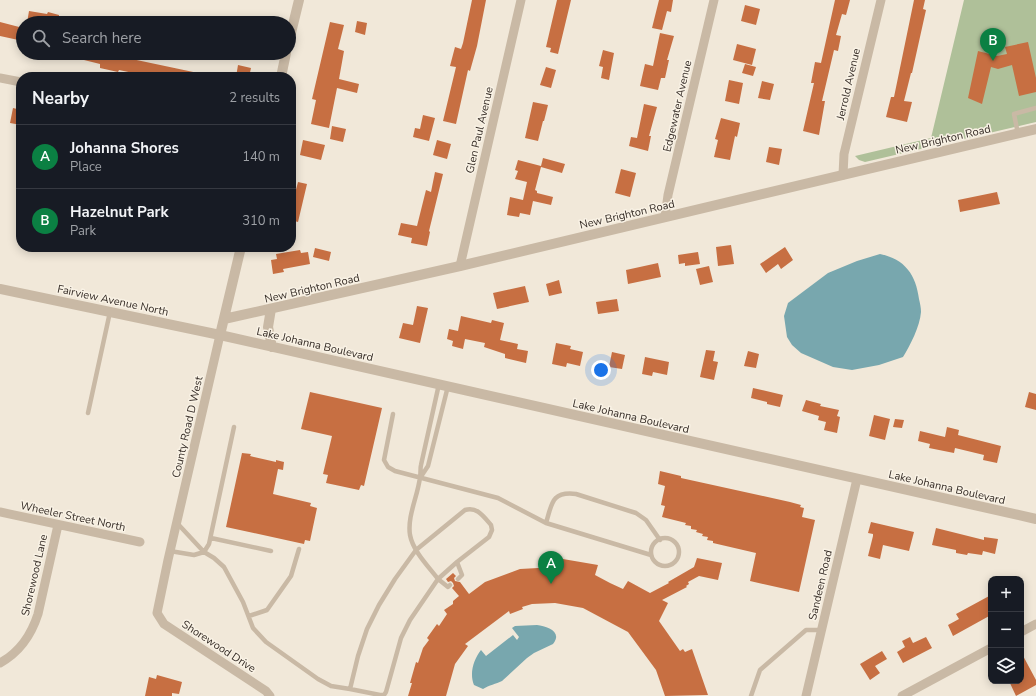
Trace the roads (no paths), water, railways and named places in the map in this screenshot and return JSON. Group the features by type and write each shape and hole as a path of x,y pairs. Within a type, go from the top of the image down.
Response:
{"street":[{"path":"295,16 299,0"},
{"name":"Glen Paul Avenue","path":"460,266 521,0"},
{"name":"Edgewater Avenue","path":"665,217 668,196 714,0"},
{"name":"Jerrold Avenue","path":"843,175 844,154 881,0"},
{"path":"282,72 285,60"},
{"path":"0,78 16,81"},
{"name":"New Brighton Road","path":"224,319 460,266 1036,129"},
{"name":"County Road D West","path":"157,613 170,550 240,252"},
{"name":"Fairview Avenue North","path":"0,289 220,335"},
{"path":"271,309 268,328 272,347"},
{"name":"Lake Johanna Boulevard","path":"220,335 1036,519"},
{"name":"Sandeen Road","path":"806,696 857,479"},
{"name":"Wheeler Street North","path":"0,512 140,542"},
{"name":"Shorewood Lane","path":"0,663 8,659 19,650 34,628 58,525"},
{"name":"Shorewood Drive","path":"157,613 164,624 266,691 270,696"},
{"path":"1024,630 1036,624"},
{"path":"902,696 988,650"}],"lane":[{"path":"1018,134 1014,114 1036,108"},
{"path":"88,413 110,312"},
{"path":"444,385 421,465 420,478 410,522 410,529 412,541 416,550 438,579 448,587 450,585"},
{"path":"420,478 428,466 444,385"},
{"path":"393,414 384,460 388,467 395,471 498,498 546,523 652,555"},
{"path":"170,550 194,556 204,552 211,538 234,427"},
{"path":"546,523 553,499 559,495 567,493 576,494 636,513 646,520 660,540"},
{"path":"177,523 204,552 224,567 243,602 253,628 266,642 318,679 331,686 384,695 401,638 410,620 438,579 489,537 492,530 491,525 477,511 472,508 465,510 416,550 379,605 367,629 358,656 350,689"},
{"path":"211,538 271,551"},
{"path":"669,539 678,546 679,553 676,560 671,565 662,566 656,563 652,555 653,545 660,540 669,539"},
{"path":"249,616 267,610 291,576 299,548"},
{"path":"457,562 462,575 458,579"},
{"path":"751,696 760,670 806,630 821,630"}],"water":[{"path":"880,254 889,256 903,264 912,276 917,290 921,309 919,323 903,357 879,365 852,370 833,367 801,353 792,345 787,337 784,316 788,303 828,273 857,261"},
{"path":"537,625 549,628 555,633 556,640 553,644 527,658 502,681 483,689 474,685 472,676 473,666 481,650 486,656 513,635 517,640 519,637 512,628 515,626"}],"place":[{"name":"Hazelnut Park","path":"993,61"},
{"name":"Johanna Shores","path":"551,584"}]}
